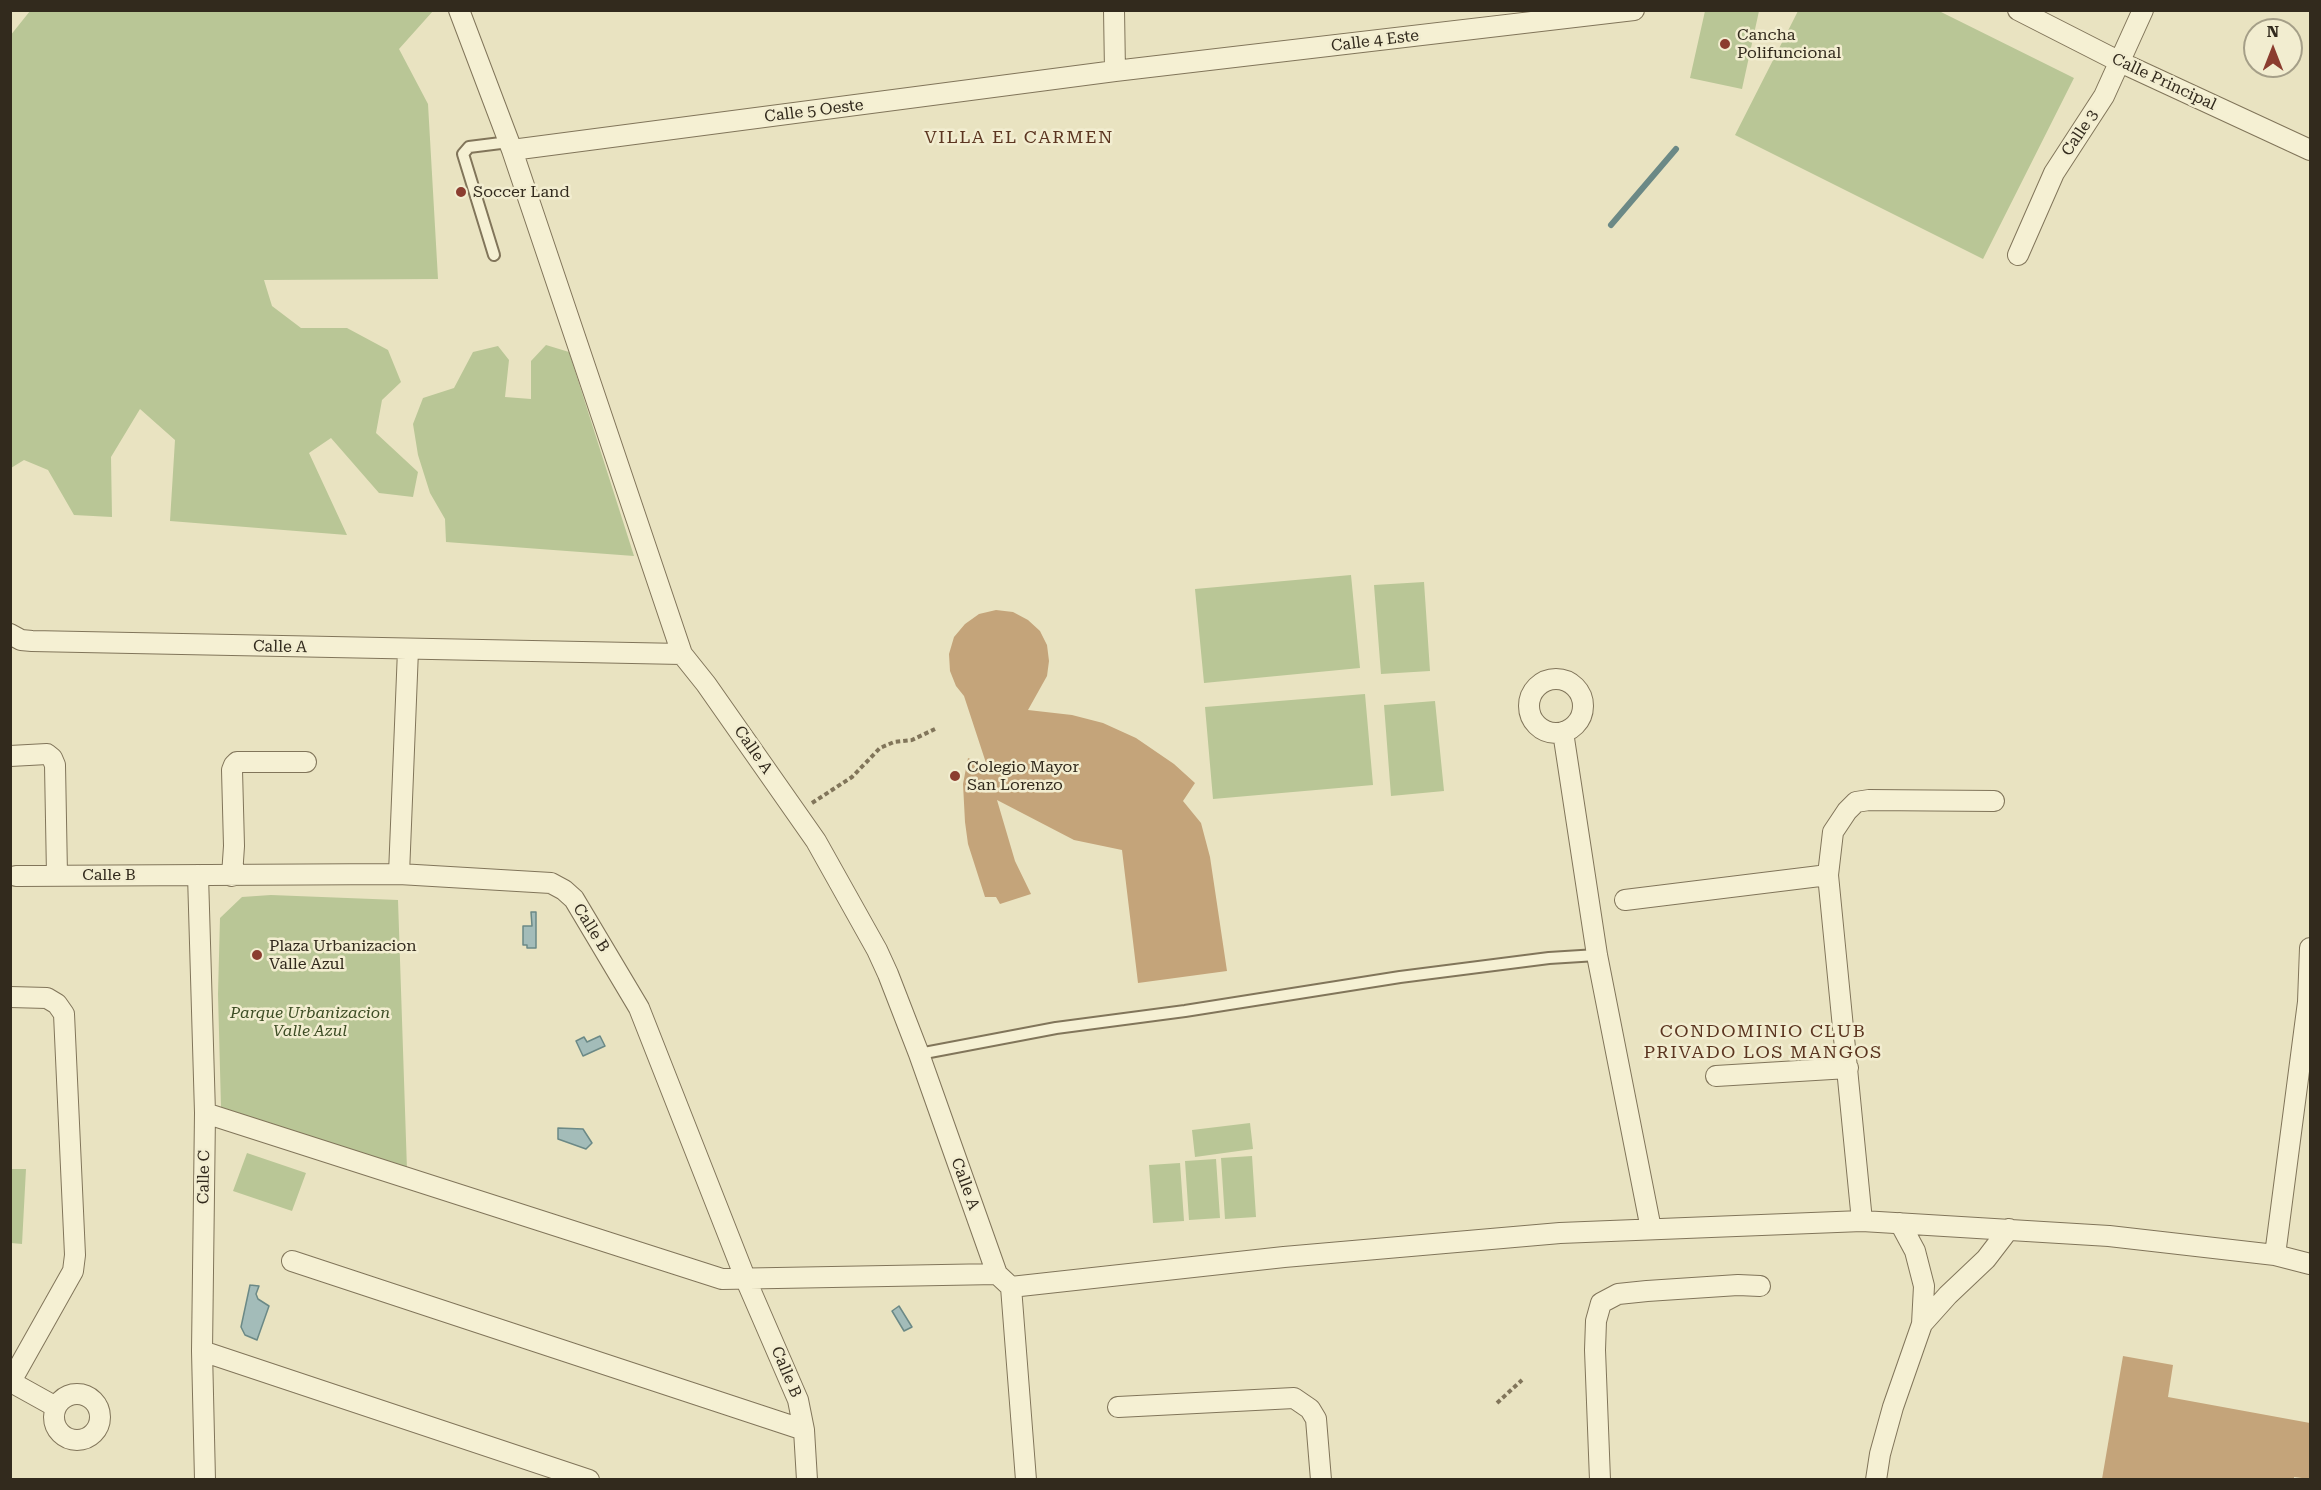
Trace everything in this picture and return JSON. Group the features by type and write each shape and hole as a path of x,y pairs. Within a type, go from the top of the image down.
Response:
{"street":[{"path":"459,10 510,146 682,654"},
{"name":"Calle 4 Este","path":"1115,71 1634,10"},
{"name":"Calle Principal","path":"2018,10 2120,62 2310,150"},
{"name":"Calle 3","path":"2018,255 2054,173 2104,96 2142,10"},
{"path":"1112,12 1115,71"},
{"name":"Calle 5 Oeste","path":"510,146 1115,71"},
{"name":"Calle A","path":"10,634 21,640 32,641 682,654 816,841 888,974 1004,1280 1026,1479"},
{"path":"399,873 408,650"},
{"path":"1563,732 1597,955 1651,1229"},
{"path":"10,756 47,754 55,765 57,875"},
{"path":"232,876 234,846 232,770 234,765 237,762 306,762"},
{"path":"1862,1221 1828,875 1833,832 1856,802 1869,800 1994,801"},
{"name":"Calle B","path":"16,876 399,873 551,883 564,890 574,899 639,1008 746,1280 798,1400 804,1430 807,1479"},
{"name":"Calle C","path":"198,875 205,1113 202,1351 205,1479"},
{"path":"1625,900 1828,875"},
{"path":"2275,1255 2308,1002 2310,948"},
{"path":"10,997 47,998 57,1004 64,1014 75,1255 73,1271 11,1382 56,1407"},
{"path":"1716,1077 1848,1068"},
{"path":"205,1113 722,1279 1004,1280 1560,1233 1862,1221 2109,1236 2275,1255 2310,1264"},
{"path":"1876,1479 1893,1407 1922,1324 1924,1286 1915,1251 1900,1223"},
{"path":"1922,1324 1948,1295 1986,1259 2009,1229"},
{"path":"292,1261 804,1430"},
{"path":"1600,1479 1595,1350 1596,1321 1601,1303 1618,1294 1647,1290 1760,1286"},
{"path":"202,1351 589,1479"},
{"path":"1118,1407 1294,1398 1310,1409 1316,1419 1321,1479"}],"lane":[{"path":"494,255 463,154 469,147 510,146"},
{"path":"919,1054 1056,1028 1400,977 1597,955"}],"path":[{"path":"812,803 852,777 880,748 894,742 912,740 935,729"},
{"path":"1497,1403 1522,1380"}],"green space":[{"path":"30,11 433,11 399,49 428,104 438,279 264,280 272,306 301,328 347,328 388,350 401,382 382,400 376,433 418,472 413,497 379,493 331,438 309,453 347,535 170,521 175,440 140,409 111,457 112,517 74,515 48,470 24,460 11,468 10,36"},
{"name":"Cancha Polifuncional","path":"1705,11 1759,11 1742,89 1690,78"},
{"path":"1798,11 1939,11 2074,78 1983,259 1735,135"},
{"path":"546,345 569,352 634,556 446,542 445,519 430,493 418,455 413,424 423,398 454,388 473,352 498,346 509,360 505,397 531,399 531,361"},
{"path":"1351,575 1360,668 1204,683 1195,589"},
{"path":"1424,582 1430,671 1381,674 1374,585"},
{"path":"1365,694 1373,785 1213,799 1205,707"},
{"path":"1435,701 1444,791 1391,796 1384,705"},
{"name":"Parque Urbanizacion Valle Azul","path":"271,895 398,900 407,1170 221,1107 218,994 220,918 242,897"},
{"path":"1250,1123 1253,1149 1195,1157 1192,1130"},
{"path":"247,1153 306,1173 292,1211 233,1191"},
{"path":"1252,1156 1256,1217 1225,1219 1221,1158"},
{"path":"1216,1159 1220,1218 1189,1220 1185,1161"},
{"path":"1180,1163 1184,1221 1153,1223 1149,1165"},
{"path":"10,1169 26,1169 22,1244 11,1243"}],"water":[{"path":"531,912 536,912 536,948 527,948 527,945 523,945 523,926 532,926"},
{"path":"600,1036 605,1046 583,1056 576,1041 584,1037 587,1042"},
{"path":"558,1128 583,1129 592,1143 586,1149 558,1139"},
{"path":"250,1285 259,1286 256,1294 258,1299 269,1306 257,1340 245,1335 241,1327"},
{"path":"899,1306 912,1327 904,1331 892,1311"}],"building":[{"path":"996,610 1013,612 1028,620 1040,631 1047,645 1049,661 1047,676 1028,710 1072,715 1103,723 1136,738 1174,764 1195,783 1183,801 1201,823 1210,857 1227,971 1138,983 1122,850 1074,840 997,800 1015,861 1031,894 1000,904 996,897 985,897 968,844 963,784 968,758 987,766 964,696 956,686 950,671 949,654 954,637 965,624 979,614"},
{"path":"2123,1356 2173,1365 2168,1397 2310,1423 2310,1479 2294,1477 2294,1479 2102,1479"}],"waterway":[{"path":"1611,225 1676,149"}],"place":[{"name":"Cancha Polifuncional","path":"1725,44"},
{"name":"Soccer Land","path":"461,192"},
{"name":"Colegio Mayor San Lorenzo","path":"955,776"},
{"name":"Plaza Urbanizacion Valle Azul","path":"257,955"}],"district":[{"name":"VILLA EL CARMEN","path":"1019,138"},
{"name":"CONDOMINIO CLUB PRIVADO LOS MANGOS","path":"1763,1042"}]}
